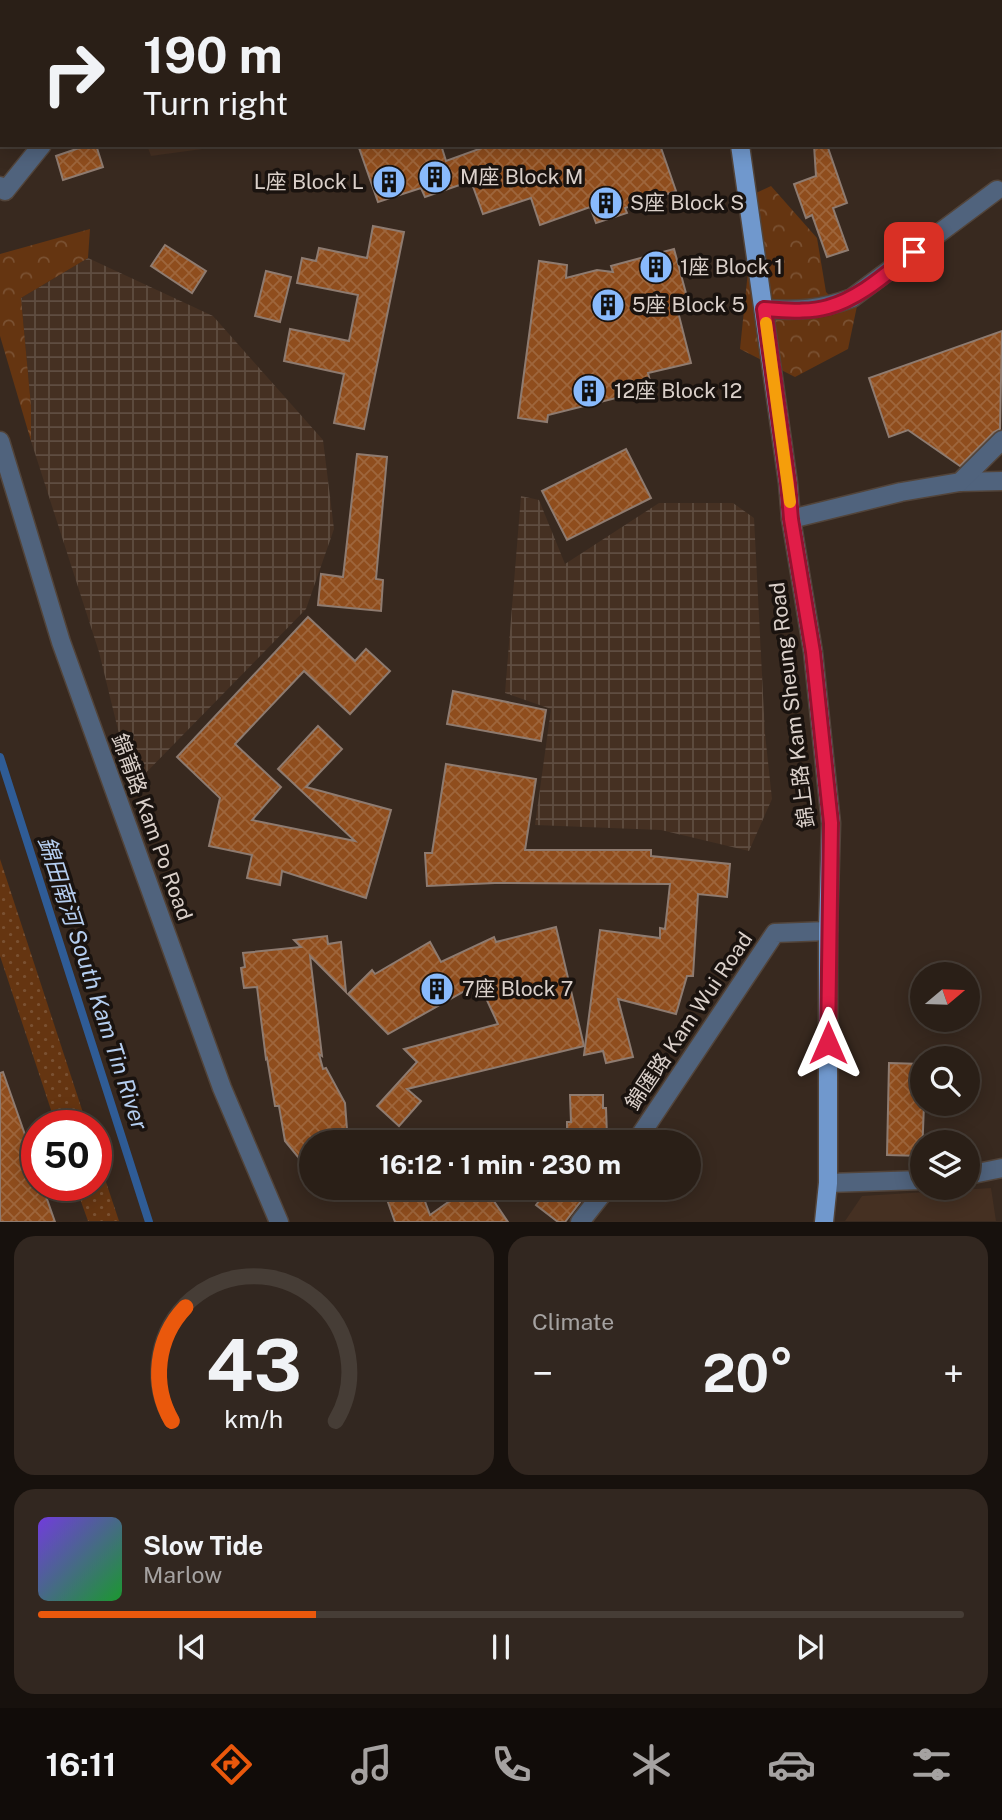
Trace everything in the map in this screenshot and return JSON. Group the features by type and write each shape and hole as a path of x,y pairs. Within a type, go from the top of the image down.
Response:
{"main road":[{"name":"錦上路 Kam Sheung Road","path":"740,147 791,519 813,652 831,823 828,1183 824,1222"}],"street":[{"path":"3,189 40,147"},
{"path":"764,309 802,311 827,308 852,298 997,190"},
{"path":"960,482 1002,440"},
{"name":"錦莆路 Kam Po Road","path":"0,441 61,642 222,1088 279,1222"},
{"path":"791,519 901,492 960,482 1002,481"},
{"name":"錦匯路 Kam Wui Road","path":"644,1130 775,933 828,931"},
{"path":"980,1173 1002,1168"},
{"path":"828,1183 910,1180"},
{"path":"580,1222 597,1200"}],"shaded area":[{"path":"148,147 217,147 151,156"},
{"path":"88,258 213,316 323,440 334,529 306,609 132,787 99,652 31,441 31,406 21,298"},
{"path":"521,496 539,500 565,564 659,503 733,503 754,518 765,734 772,799 749,851 661,830 535,825 551,709 505,693"},
{"path":"991,1188 996,1221 845,1221 862,1196 910,1193 910,1200 980,1200 980,1189"}],"green space":[{"path":"771,186 817,238 826,292 831,297 857,306 848,349 795,377 740,349 756,193"},
{"path":"90,229 88,258 21,298 31,406 31,441 0,336 0,254"},
{"path":"0,859 82,1110 51,1110 0,956"},
{"path":"112,1200 119,1221 88,1221 81,1201"}],"building":[{"path":"82,147 97,147 103,167 63,180 56,156"},
{"path":"359,147 442,147 446,161 484,147 661,147 676,191 625,208 627,213 596,223 590,207 540,225 531,198 483,214 471,181 425,197 421,188 378,202"},
{"path":"814,147 828,147 847,203 833,208 848,250 827,257 812,215 806,218 794,184 816,176"},
{"path":"373,226 404,232 364,429 334,423 344,374 284,361 290,329 349,341 358,295 297,283 302,258 316,261 319,248 367,258"},
{"path":"165,245 206,271 192,293 151,266"},
{"path":"674,249 687,297 675,300 691,363 648,373 652,389 548,415 547,422 518,418 539,261 567,265 566,278 597,270 613,272 611,266"},
{"path":"266,271 291,277 280,322 255,316"},
{"path":"1002,331 1000,429 960,466 908,430 889,437 869,378"},
{"path":"626,449 651,498 567,540 542,491"},
{"path":"357,454 387,457 376,579 383,580 381,611 318,605 321,574 343,577"},
{"path":"308,617 355,661 366,649 390,671 350,714 304,671 235,744 281,787 252,820 355,841 278,769 318,726 342,749 306,787 391,810 366,898 282,871 280,885 247,878 252,855 209,846 220,798 177,757"},
{"path":"453,691 546,710 541,741 447,724"},
{"path":"446,764 536,779 525,850 651,850 651,856 730,864 727,897 698,894 693,976 687,976 676,1014 618,999 633,1057 606,1063 603,1051 584,1055 600,930 660,938 660,928 665,929 670,884 495,883 427,886 425,853 432,853"},
{"path":"556,927 584,1046 407,1089 421,1101 399,1126 377,1106 417,1062 404,1049 498,1024 479,983 388,1034 348,994 372,970 375,974 430,942 441,962 494,937 496,942"},
{"path":"327,936 328,944 341,942 346,992 310,956 322,1056 319,1054 323,1069 326,1068 345,1103 347,1130 299,1130 299,1158 285,1141 279,1106 275,1106 257,987 244,988 241,968 245,967 243,953 301,947 294,940"},
{"path":"889,1063 910,1064 910,1116 924,1116 923,1130 910,1130 910,1156 887,1155"},
{"path":"3,1072 21,1123 21,1201 48,1201 55,1222 0,1222 0,1073"},
{"path":"570,1095 603,1095 607,1130 567,1130 567,1122 571,1122"},
{"path":"387,1200 424,1200 430,1215 451,1200 493,1200 508,1222 395,1222"},
{"path":"540,1200 582,1200 565,1222 558,1222 536,1205"}],"waterway":[{"name":"錦田南河 South Kam Tin River","path":"0,757 149,1222"}],"slow traffic":[{"path":"766,323 790,502"}],"place":[{"name":"M座 Block M","path":"435,177"},
{"name":"L座 Block L","path":"389,182"},
{"name":"S座 Block S","path":"606,203"},
{"name":"1座 Block 1","path":"656,267"},
{"name":"5座 Block 5","path":"608,305"},
{"name":"12座 Block 12","path":"589,391"},
{"name":"7座 Block 7","path":"437,989"}],"route":[{"path":"828,1043 831,823 813,652 791,519 764,309 802,311 827,308 852,298 914,252"}]}
